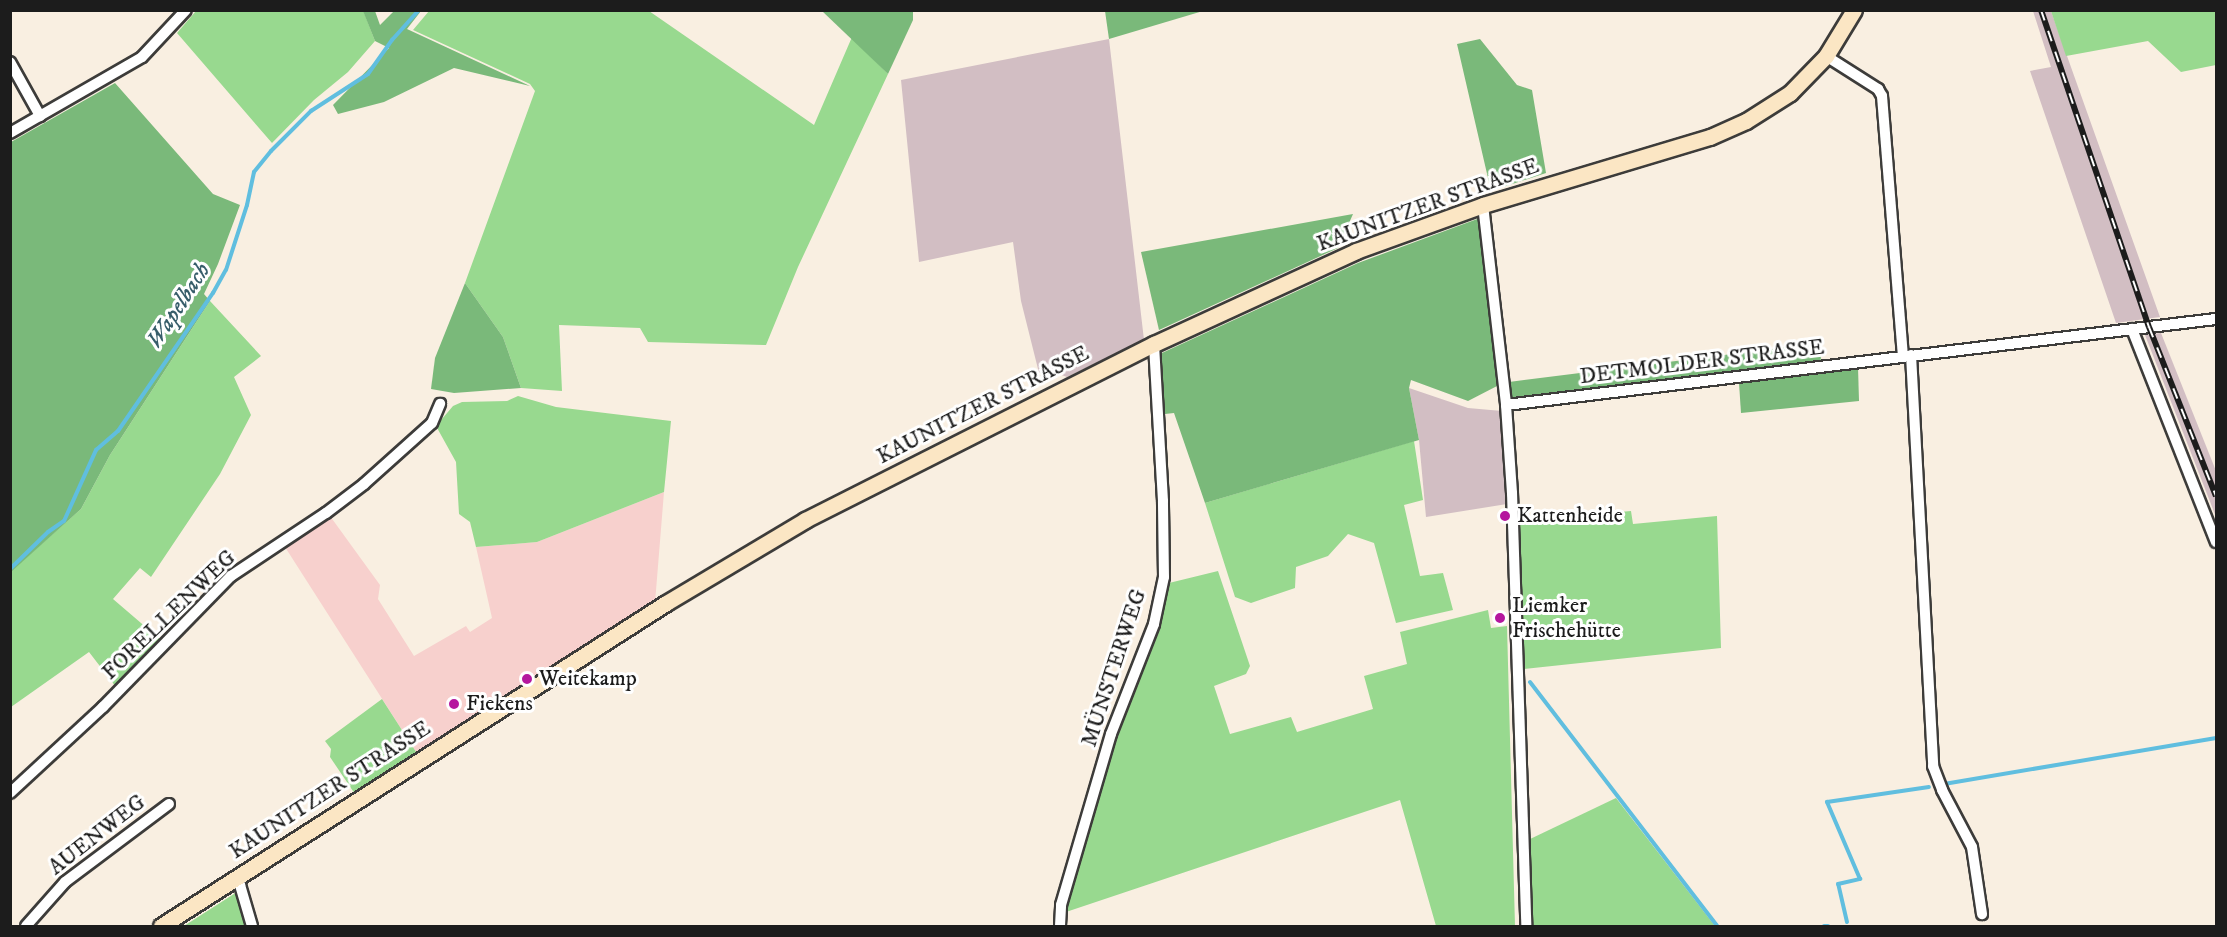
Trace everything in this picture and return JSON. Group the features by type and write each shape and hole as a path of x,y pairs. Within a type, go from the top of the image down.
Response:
{"street":[{"path":"10,132 142,57 186,10"},
{"name":"KAUNITZER STRASSE","path":"161,927 666,603 805,520 1154,344 1356,251 1483,205 1710,136 1746,121 1790,93 1826,56 1854,10"},
{"path":"1826,56 1878,89 1882,96 1907,356 1933,766 1942,790 1972,847 1982,914"},
{"path":"10,62 40,116"},
{"path":"1483,205 1506,405 1512,492 1526,927"},
{"name":"DETMOLDER STRASSE","path":"1506,405 2217,319"},
{"path":"2132,329 2217,542"},
{"name":"MÜNSTERWEG","path":"1060,927 1061,905 1111,734 1154,624 1164,577 1163,501 1154,344"},
{"name":"FORELLENWEG","path":"10,793 103,706 231,576 326,513 364,484 432,423 440,404"},
{"name":"AUENWEG","path":"26,927 65,882 169,804"},
{"path":"235,878 240,885 252,927"}],"shaded area":[{"path":"2033,11 2051,11 2160,317 2116,323 2030,71 2051,67"},
{"path":"1109,39 1144,340 1067,377 1048,370 1039,373 1021,301 1013,242 919,262 901,80"},
{"path":"2161,333 2216,471 2216,517 2145,335"},
{"path":"1409,388 1468,408 1502,411 1507,504 1426,517 1419,440"},
{"path":"664,492 655,603 418,755 285,547 330,516 380,585 378,599 414,656 466,626 470,632 492,618 476,547 537,542"}],"green space":[{"path":"363,10 375,41 348,72 314,100 272,143 177,33 196,11"},
{"path":"1105,10 1203,11 1109,39"},
{"path":"363,11 375,11 380,25 394,11 421,11 407,29 530,86 454,68 384,102 338,114 333,105 389,48 375,41"},
{"path":"429,11 649,11 814,125 852,37 888,74 798,267 766,345 648,342 640,328 559,325 562,391 521,388 503,337 465,283 535,91 530,84 413,30"},
{"path":"822,11 913,11 913,20 888,74"},
{"path":"2051,11 2216,11 2216,65 2181,72 2148,41 2066,56"},
{"path":"1480,39 1517,85 1532,90 1546,173 1491,191 1457,44"},
{"path":"115,83 213,194 240,205 204,294 210,301 110,455 81,509 11,572 11,142"},
{"path":"1353,214 1338,248 1159,330 1141,252"},
{"path":"1480,218 1499,385 1468,401 1411,380 1409,388 1419,440 1205,503 1174,413 1156,415 1151,358 1358,263"},
{"path":"465,283 503,337 521,388 454,393 431,389 435,358"},
{"path":"210,301 261,356 234,377 251,415 220,474 151,577 140,568 113,599 162,641 116,687 89,652 11,707 10,572 81,509 110,455"},
{"path":"1820,343 1821,362 1512,401 1509,382"},
{"path":"1858,367 1859,401 1741,413 1739,383"},
{"path":"518,396 556,407 671,421 664,492 537,542 476,547 470,522 459,514 456,462 436,426 453,406 462,402 507,401"},
{"path":"1414,441 1423,500 1404,505 1420,576 1443,573 1453,610 1396,623 1374,543 1348,534 1328,556 1296,567 1295,588 1251,603 1235,597 1205,503"},
{"path":"1631,511 1633,524 1717,516 1721,648 1524,669 1519,521"},
{"path":"1218,571 1250,666 1246,674 1214,686 1230,734 1291,717 1297,732 1373,709 1364,676 1407,664 1400,632 1488,610 1491,628 1507,626 1515,926 1436,926 1400,800 1066,912 1115,735 1160,624 1169,583"},
{"path":"382,699 418,755 355,794 330,757 331,749 325,741"},
{"path":"1616,798 1715,926 1530,926 1528,840"},
{"path":"237,892 247,926 184,926"}],"waterway":[{"name":"Wapelbach","path":"10,569 48,532 64,521 96,450 118,431 213,293 226,270 247,205 254,172 271,151 311,111 368,74 392,40 419,10"},
{"path":"1530,682 1717,926"},
{"path":"1944,784 2216,738"},
{"path":"1847,922 1838,884 1860,879 1827,802 1929,787"}],"railway":[{"path":"2041,10 2149,327 2216,496"}],"place":[{"name":"Kattenheide","path":"1505,516"},
{"name":"Liemker Frischehütte","path":"1500,618"},
{"name":"Weitekamp","path":"527,679"},
{"name":"Fiekens","path":"454,704"}]}
